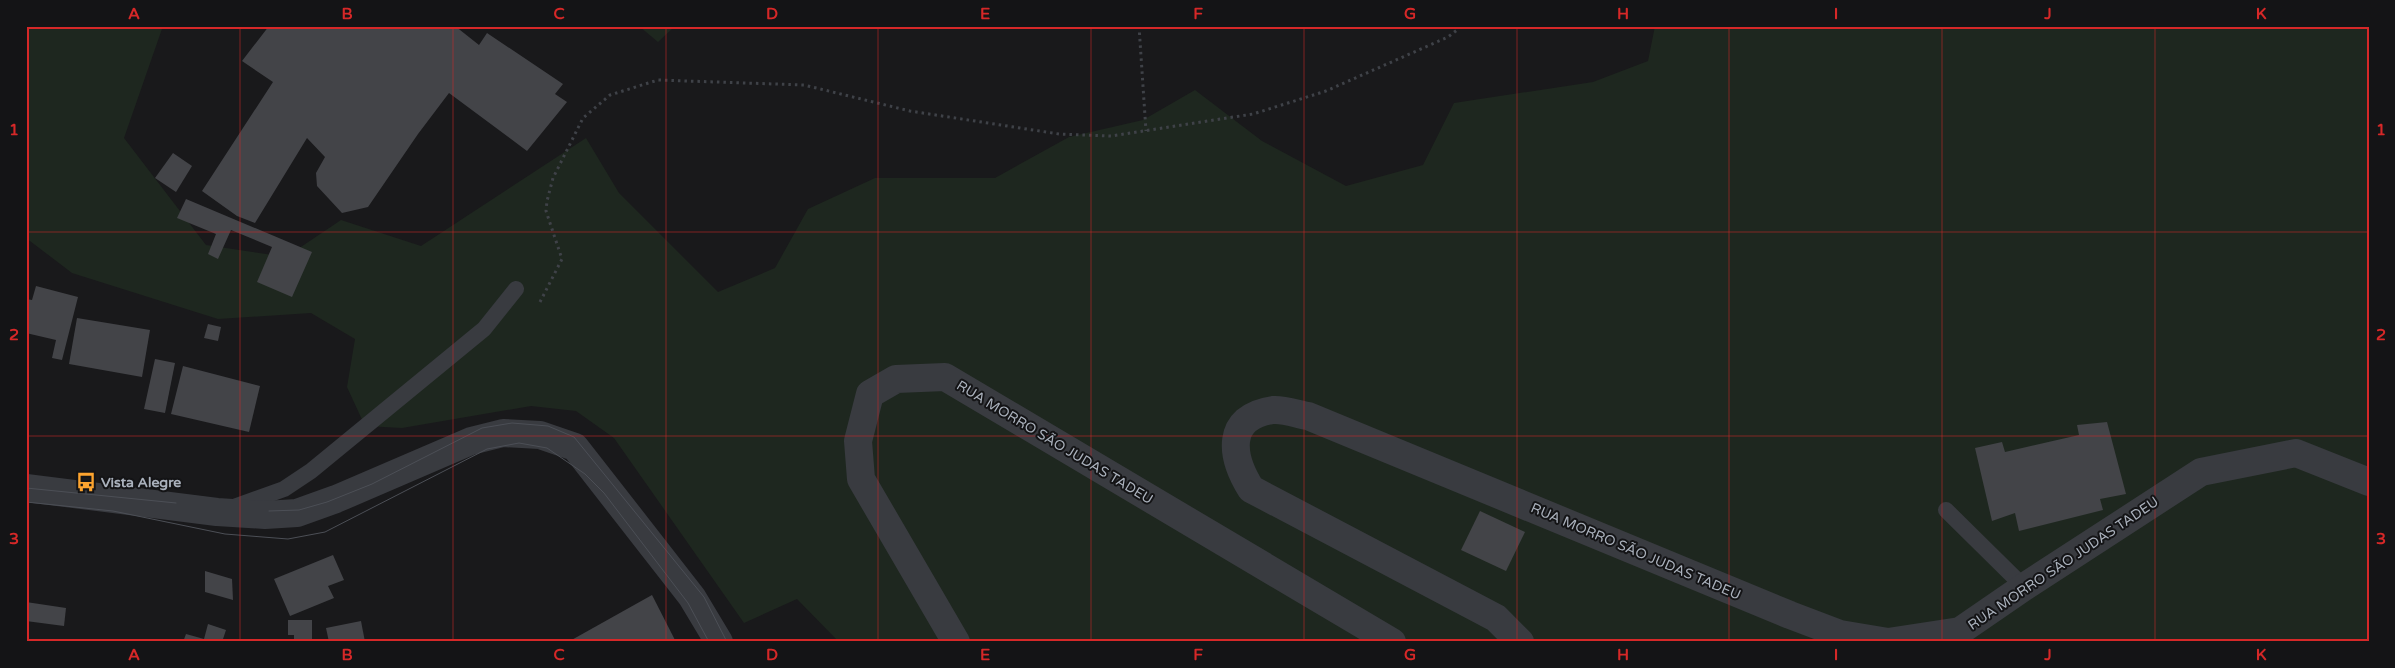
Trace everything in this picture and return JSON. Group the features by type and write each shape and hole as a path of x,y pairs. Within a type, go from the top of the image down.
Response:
{"street":[{"name":"RUA MORRO SÃO JUDAS TADEU","path":"956,642 861,479 858,441 870,394 896,379 945,377 1392,642"},
{"name":"RUA MORRO SÃO JUDAS TADEU","path":"1520,642 1496,618 1251,489 1242,475 1234,452 1237,432 1250,419 1274,410 1308,416 1840,634 1888,642 1960,631 2201,472 2296,453 2369,482"},
{"path":"26,488 217,512 265,515 297,513 336,499 471,441 503,433 540,434 575,447 692,597 719,642"}],"lane":[{"path":"217,512 284,489 311,471 484,328 516,289"},
{"path":"1946,510 2024,587"}],"path":[{"path":"1139,26 1146,131"},
{"path":"536,306 543,300 562,259 546,211 549,189 583,118 610,96 658,80 737,81 804,86 910,111 1059,134 1110,136 1253,114 1326,91 1448,37 1457,30 1458,26"}],"shaded area":[{"path":"26,26 163,26 124,138 206,245 286,257 341,220 421,246 586,138 619,193 718,292 775,268 808,209 875,178 995,178 1069,137 1143,120 1195,90 1262,141 1346,186 1423,165 1454,103 1593,82 1648,61 1655,26 2369,26 2369,642 839,642 797,599 744,623 614,438 576,411 531,406 402,428 365,426 347,387 355,339 311,313 218,319 72,273 26,238"},
{"path":"639,26 675,26 658,42"}],"building":[{"path":"269,26 455,26 479,45 487,33 563,84 555,94 567,102 527,151 449,93 418,134 368,207 342,213 317,186 316,173 325,157 307,138 255,223 237,216 202,191 273,82 242,61"},
{"path":"173,153 192,166 176,192 155,178"},
{"path":"186,199 312,252 292,297 257,282 272,247 231,230 218,259 208,254 216,234 177,218"},
{"path":"36,286 78,297 62,360 52,358 56,340 26,333 26,299 32,300"},
{"path":"77,318 150,330 142,377 69,364"},
{"path":"208,324 221,327 218,341 204,338"},
{"path":"155,359 175,363 165,413 144,409"},
{"path":"183,366 260,386 249,432 171,414"},
{"path":"2107,422 2126,494 2100,499 2103,510 2019,531 2015,513 1992,521 1975,448 2002,442 2005,452 2079,435 2077,425"},
{"path":"1480,511 1525,532 1506,571 1461,550"},
{"path":"333,555 344,580 328,586 334,598 290,616 274,579"},
{"path":"205,571 232,579 233,600 205,592"},
{"path":"652,595 676,642 568,642"},
{"path":"26,602 66,608 64,626 26,621"},
{"path":"288,620 312,620 312,640 294,641 294,635 288,635"},
{"path":"361,621 365,642 329,642 326,628"},
{"path":"208,624 226,630 222,642 183,642 186,634 204,639"}],"tram line":[{"path":"269,511 299,510 327,502 372,484 482,428 512,423 548,426 574,437 704,597 727,642"},
{"path":"26,502 113,511 225,534 288,539 325,532 487,449 519,443 547,448 585,474 604,493 688,603 709,642"},
{"path":"26,488 176,503"}],"place":[{"name":"Vista Alegre","path":"86,482"}]}
